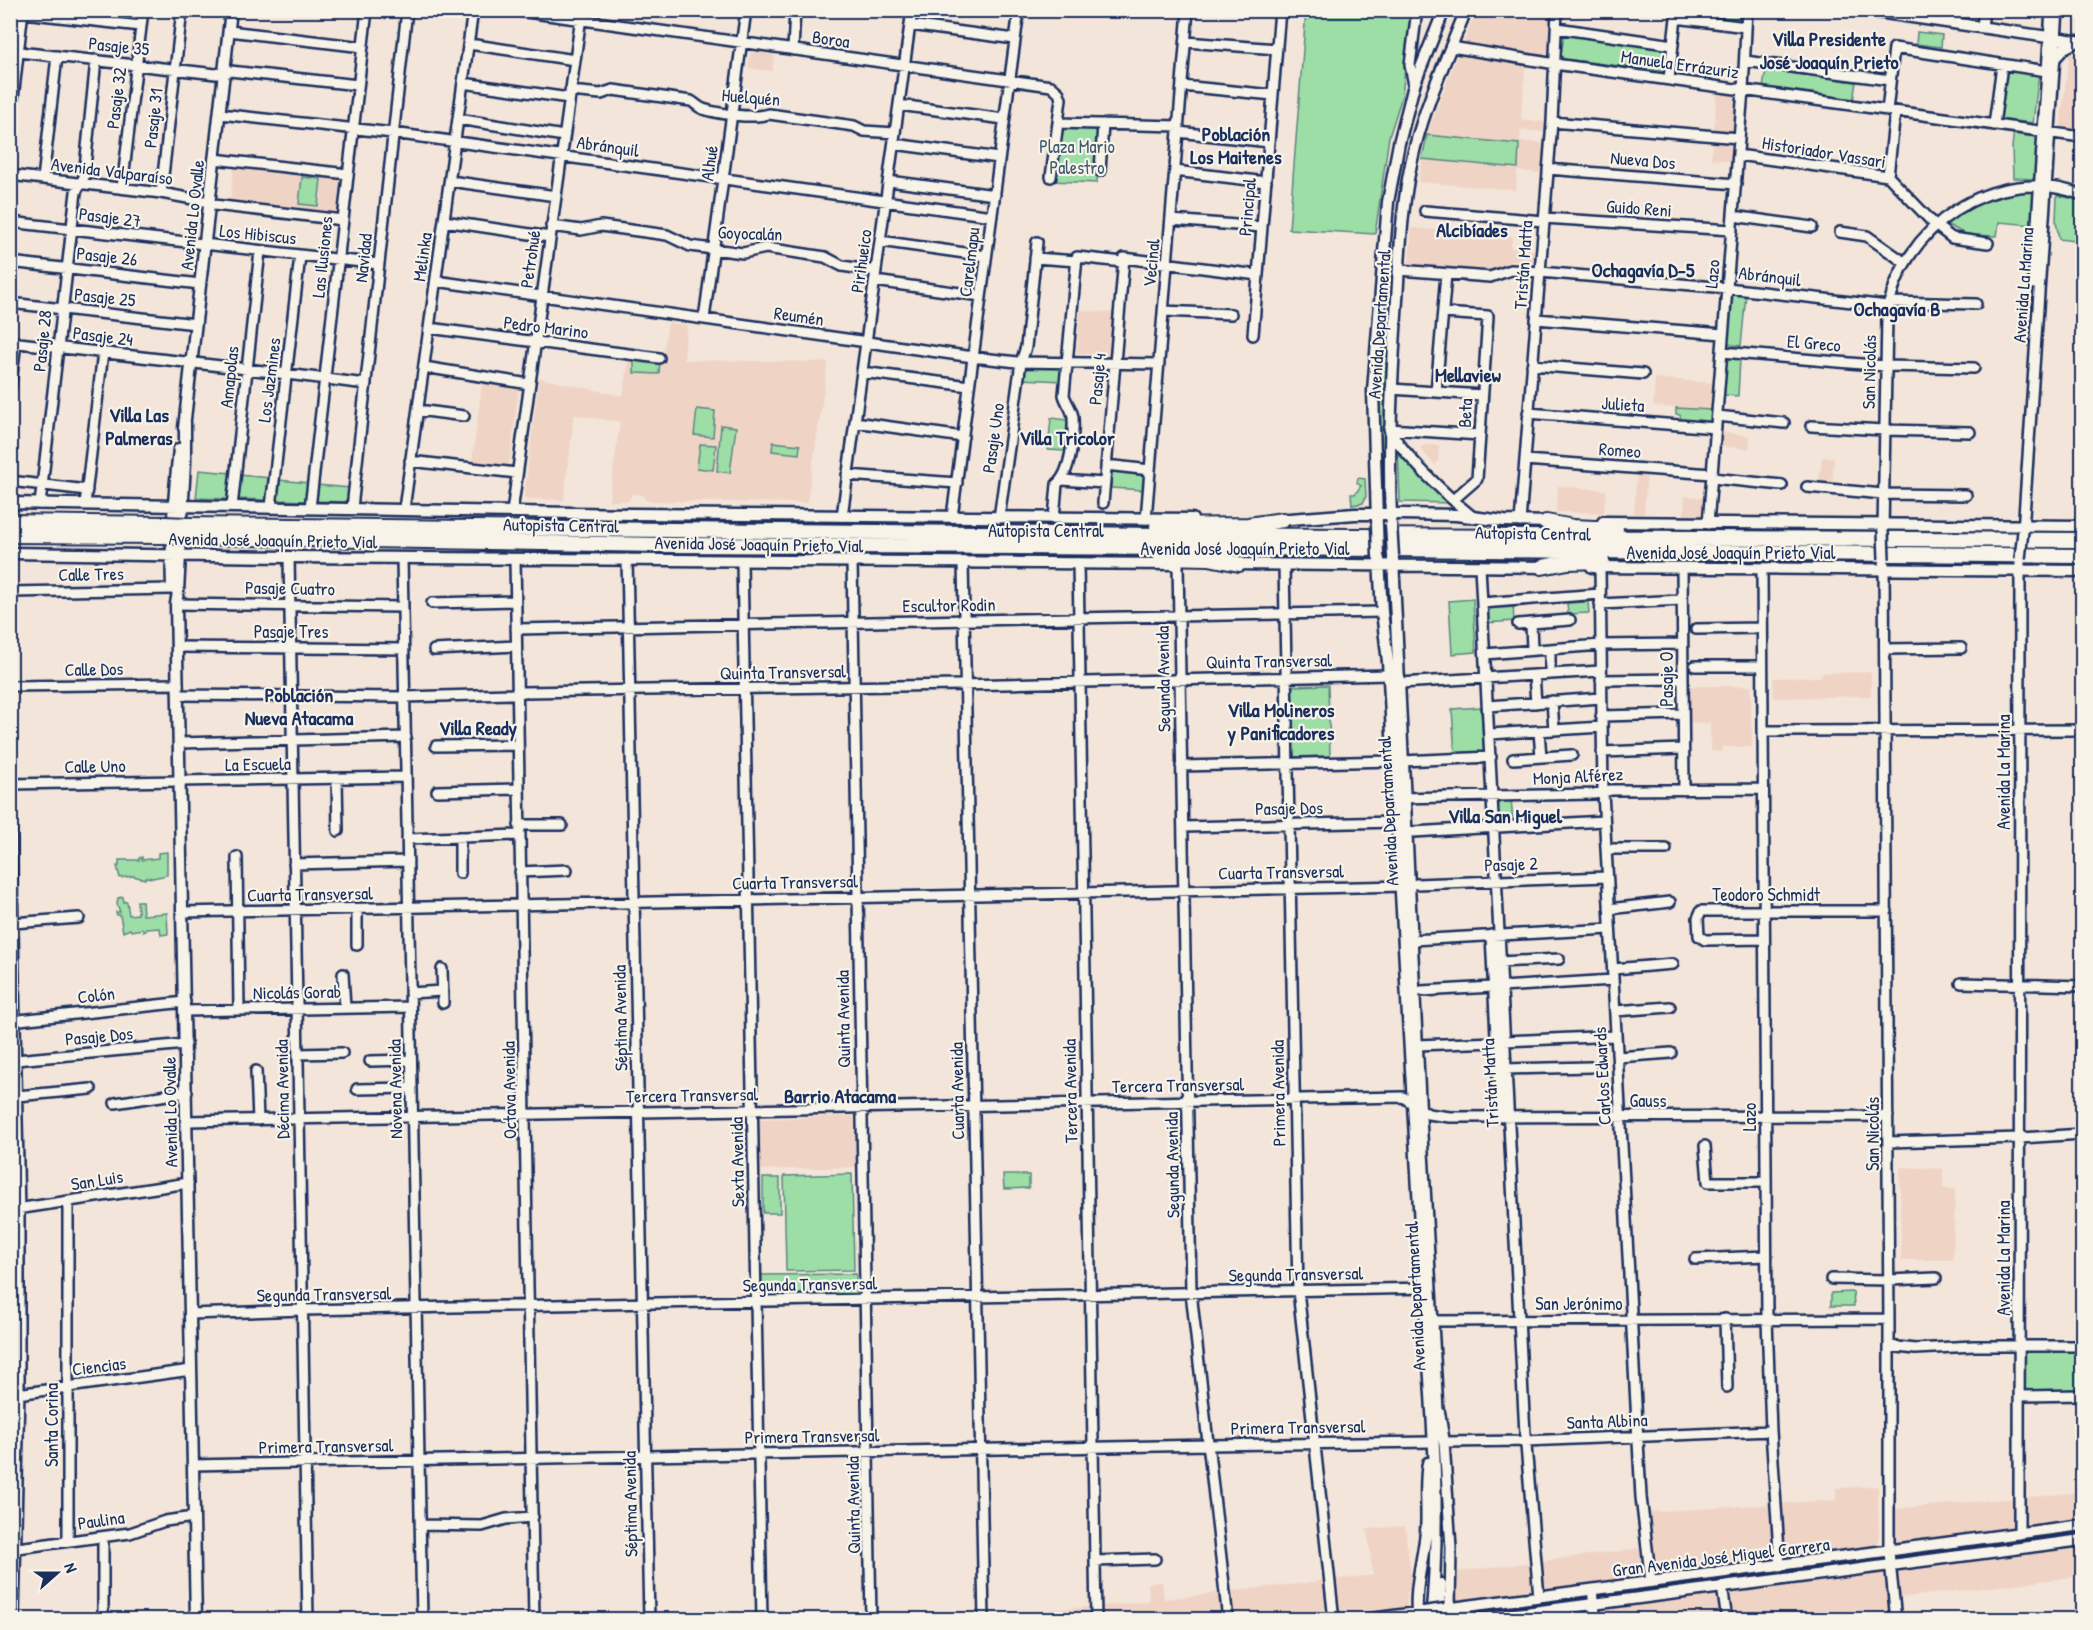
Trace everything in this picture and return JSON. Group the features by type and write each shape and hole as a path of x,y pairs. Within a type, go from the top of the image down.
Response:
{"highway":[{"path":"1104,534 1150,526 1248,525 1270,524 1283,520"},
{"name":"Autopista Central","path":"10,522 187,531 660,545 1085,548 1722,545 2082,540"},
{"path":"1546,522 1573,527 1653,530 1722,545"},
{"name":"Autopista Central","path":"10,535 164,530"},
{"name":"Autopista Central","path":"187,531 1104,534 1722,545 2082,556"},
{"path":"1542,567 1578,561 1665,560 1722,545"},
{"path":"1085,548 1135,556 1218,559 1239,564"}],"main road":[{"name":"Avenida Lo Ovalle","path":"176,604 172,589 178,505 185,462 185,423 231,10"},
{"name":"Avenida Departamental","path":"1416,1106 1418,1045 1412,940 1398,761 1382,612 1376,519 1373,391 1382,267 1394,166 1414,85 1444,10"},
{"name":"Avenida Departamental","path":"1398,761 1400,683 1391,519 1389,429 1399,270 1407,188 1415,145 1466,10"},
{"path":"1864,10 1926,15 1982,27 2080,42"},
{"path":"2054,59 2064,48 2080,42"},
{"name":"Avenida José Joaquín Prieto Vial","path":"10,503 999,518 1283,520 1336,515 1391,519 1456,515 1520,522 2021,528 2082,526"},
{"name":"Avenida José Joaquín Prieto Vial","path":"10,553 1284,565 1379,560 1411,566 1682,568 1884,564 2082,571"},
{"name":"Avenida Lo Ovalle","path":"176,556 196,1620"},
{"path":"1395,585 1399,576 1411,566"},
{"name":"Avenida Departamental","path":"1400,798 1396,822 1408,885 1416,1106 1427,1288 1436,1546 1423,1616"},
{"name":"Avenida Departamental","path":"1427,1288 1433,1320 1442,1543 1438,1620"},
{"path":"1437,1400 1444,1442"},
{"path":"1423,1616 1416,1602 1426,1532 1425,1482 1432,1442"},
{"name":"Gran Avenida José Miguel Carrera","path":"1364,1620 1423,1616 1539,1597 2082,1525"},
{"name":"Gran Avenida José Miguel Carrera","path":"1471,1620 1538,1615 1594,1603 2082,1539"},
{"path":"1718,1574 1722,1586"}],"street":[{"name":"Pasaje 32","path":"122,189 142,10"},
{"name":"Pasaje 31","path":"161,193 182,10"},
{"name":"Las Ilusiones","path":"310,508 367,10"},
{"name":"Navidad","path":"352,508 407,10"},
{"name":"Melinka","path":"404,509 473,10"},
{"name":"Boroa","path":"512,10 581,15 742,43 1051,86 1056,89 1061,99 1051,177"},
{"name":"Alhué","path":"704,319 746,10"},
{"path":"793,50 795,10"},
{"name":"Pirihueico","path":"842,516 912,10"},
{"name":"Carelmapu","path":"952,517 1019,10"},
{"name":"Vecinal","path":"1146,519 1188,10"},
{"name":"Principal","path":"1253,335 1280,10"},
{"path":"1414,85 1410,65 1417,10"},
{"name":"Tristán Matta","path":"1520,522 1552,122 1557,10"},
{"name":"Lazo","path":"1708,524 1736,184 1747,10"},
{"path":"1982,27 1984,10"},
{"name":"Avenida La Marina","path":"2046,132 2054,59 2051,10"},
{"name":"Avenida La Marina","path":"2019,1534 2021,986 2019,570 2043,187 2047,71 2058,10"},
{"path":"10,125 15,51 23,12 141,26"},
{"name":"Petrohué","path":"512,512 581,15"},
{"path":"1669,79 1676,18 1746,27"},
{"path":"910,25 1015,39"},
{"path":"1557,28 1672,45"},
{"path":"229,31 363,46"},
{"path":"1186,42 1277,49"},
{"path":"469,44 575,60"},
{"name":"Manuela Errázuriz","path":"1451,47 2082,137"},
{"path":"1888,176 1890,80 1894,48 2047,71"},
{"name":"Pasaje 35","path":"15,51 216,74 230,71 358,85"},
{"path":"43,179 57,56"},
{"name":"Pasaje 28","path":"40,504 75,192 84,177 96,60"},
{"path":"1744,61 1890,80"},
{"path":"1994,125 2002,65"},
{"name":"Huelquén","path":"463,83 570,95 601,94 613,90 691,101 701,108 732,114 760,117 769,114 854,126 864,131 895,133"},
{"path":"1182,86 1273,95"},
{"path":"899,105 1004,119"},
{"name":"Abránquil","path":"220,114 393,133 992,216"},
{"path":"458,119 564,136"},
{"name":"Historiador Vassari","path":"1552,122 1739,138"},
{"path":"1058,123 1178,129 1269,142"},
{"path":"1100,171 1103,124"},
{"path":"894,144 999,158"},
{"name":"Historiador Vassari","path":"1738,155 1888,176 1935,225 1952,238 1988,243"},
{"path":"214,159 348,174"},
{"name":"Nueva Dos","path":"1548,168 1736,184"},
{"path":"1175,171 1266,182"},
{"name":"Avenida Valparaíso","path":"10,175 161,193 209,202 214,205 343,220"},
{"path":"889,180 994,195"},
{"path":"450,181 556,196"},
{"name":"San Nicolás","path":"1896,1620 1889,1552 1886,730 1883,527 1885,366 1889,304 1897,276 1904,262 1935,225 1958,208 1987,195 2014,188 2067,189 2082,195"},
{"name":"Guido Reni","path":"1425,211 1732,230"},
{"path":"1733,216 1812,227"},
{"path":"1171,220 1262,227"},
{"path":"444,221 550,237"},
{"name":"Pasaje 27","path":"10,222 205,245"},
{"name":"Goyocalán","path":"551,226 581,230 601,226 667,235 687,245 745,253 766,248 825,257 842,266 876,271"},
{"path":"1840,232 1867,236 1904,262"},
{"path":"880,242 987,256"},
{"name":"Pasaje Uno","path":"999,518 1021,362 1026,347 1037,242"},
{"name":"Los Hibiscus","path":"205,245 379,264"},
{"name":"Amapolas","path":"232,507 260,251"},
{"name":"Los Jazmines","path":"271,507 300,256"},
{"path":"1035,258 1167,262 1258,274"},
{"path":"1054,518 1057,484 1062,480 1068,468 1073,416 1065,399 1077,259"},
{"name":"Pasaje 4","path":"1103,503 1124,260"},
{"name":"Pasaje 26","path":"10,262 200,284"},
{"name":"Abránquil","path":"1399,270 1490,277 1511,270 1889,304 1976,304"},
{"path":"1436,392 1446,274"},
{"name":"Reumén","path":"436,281 973,357 1068,364 1159,364"},
{"path":"875,281 981,296"},
{"name":"Pasaje 25","path":"10,303 196,324"},
{"path":"1163,311 1232,314"},
{"name":"Beta","path":"1443,313 1488,316 1477,479 1453,500"},
{"path":"1536,319 1723,334"},
{"name":"Pedro Marino","path":"429,328 659,358"},
{"path":"10,391 13,342"},
{"name":"Pasaje 24","path":"13,342 366,384"},
{"path":"85,504 103,352"},
{"name":"El Greco","path":"1722,352 1885,366 1974,368"},
{"path":"1532,365 1643,374"},
{"path":"424,367 529,384"},
{"path":"862,372 969,386"},
{"path":"1391,389 1482,395"},
{"path":"418,410 464,416"},
{"name":"Julieta","path":"1528,413 1716,428"},
{"path":"1717,416 1784,423"},
{"path":"855,422 963,437"},
{"path":"1811,426 1970,432"},
{"path":"1389,429 1480,435"},
{"path":"1389,429 1404,450 1473,518"},
{"name":"Romeo","path":"1525,460 1712,476 1782,485"},
{"path":"410,461 517,474"},
{"path":"1106,465 1150,470"},
{"path":"847,475 957,483"},
{"path":"1062,480 1104,483"},
{"path":"10,481 87,490"},
{"path":"1807,487 1883,494 1966,495"},
{"name":"Décima Avenida","path":"288,557 309,1620"},
{"name":"Novena Avenida","path":"402,558 422,1620"},
{"name":"Octava Avenida","path":"515,559 534,1620"},
{"name":"Séptima Avenida","path":"627,559 649,1620"},
{"name":"Sexta Avenida","path":"741,561 762,1620"},
{"name":"Quinta Avenida","path":"852,561 871,1620"},
{"name":"Cuarta Avenida","path":"963,562 984,1620"},
{"name":"Tercera Avenida","path":"1077,563 1096,1620"},
{"name":"Segunda Avenida","path":"1178,564 1191,1292 1228,1620"},
{"name":"Primera Avenida","path":"1284,565 1298,1290 1334,1620"},
{"name":"Tristán Matta","path":"1480,566 1497,881 1495,935 1504,1116 1539,1597"},
{"name":"Carlos Edwards","path":"1600,567 1604,821 1638,1437 1643,1516 1651,1582"},
{"name":"Pasaje O","path":"1682,568 1684,790"},
{"name":"Lazo","path":"1762,568 1767,1319 1771,1431 1780,1566"},
{"name":"Calle Tres","path":"10,592 172,589"},
{"path":"1482,603 1600,599 1682,600"},
{"path":"432,603 515,601"},
{"name":"Pasaje Cuatro","path":"176,604 403,606"},
{"name":"Escultor Rodin","path":"516,629 1382,612"},
{"path":"1518,624 1570,620"},
{"path":"1531,623 1532,650"},
{"path":"1696,629 1762,628"},
{"path":"1485,654 1600,645 1682,644"},
{"path":"434,650 516,646"},
{"name":"Pasaje Tres","path":"177,647 404,649"},
{"path":"1885,649 1961,648"},
{"path":"1550,649 1550,674"},
{"path":"1695,666 1762,666"},
{"path":"1400,683 1550,674 1683,679"},
{"name":"Quinta Transversal","path":"178,690 291,697 405,697 1389,675"},
{"path":"1534,675 1536,702"},
{"name":"Calle Dos","path":"10,686 178,690"},
{"path":"1488,706 1601,698"},
{"path":"1552,701 1554,730"},
{"path":"1602,716 1683,714"},
{"path":"1490,734 1602,727"},
{"path":"1763,731 2082,730"},
{"path":"1539,731 1541,757"},
{"path":"179,742 405,737"},
{"path":"436,746 518,745"},
{"path":"1602,752 1683,749"},
{"path":"1513,759 1572,755"},
{"path":"1182,766 1491,757"},
{"name":"La Escuela","path":"180,782 406,777"},
{"path":"337,779 338,831"},
{"name":"Calle Uno","path":"10,783 180,782"},
{"path":"10,789 13,1020 16,1060 14,1620"},
{"path":"436,791 519,789"},
{"name":"Monja Alférez","path":"1400,798 1594,794 1611,790 1763,789"},
{"path":"1413,832 1604,821"},
{"name":"Pasaje Dos","path":"1183,827 1396,822"},
{"path":"407,838 460,837 562,825"},
{"path":"460,837 460,873"},
{"path":"1606,849 1666,849"},
{"path":"237,857 239,1010"},
{"path":"294,864 408,861"},
{"path":"520,872 567,870"},
{"name":"Pasaje 2","path":"1408,885 1607,877"},
{"name":"Cuarta Transversal","path":"183,912 408,909 1408,885"},
{"path":"1609,909 1670,902"},
{"path":"357,909 357,945"},
{"name":"Teodoro Schmidt","path":"1764,939 1705,940 1699,936 1698,918 1701,911 1887,911"},
{"path":"13,923 79,918"},
{"path":"1412,940 1610,929"},
{"name":"Tristán Matta","path":"1495,935 1500,962 1497,987"},
{"path":"1500,962 1559,959"},
{"path":"1612,969 1673,964"},
{"path":"442,969 443,1003"},
{"path":"343,974 345,1008"},
{"path":"1421,991 1613,980"},
{"path":"1961,983 2082,986"},
{"path":"410,993 442,991"},
{"name":"Nicolás Gorab","path":"185,1006 239,1010 410,1007"},
{"name":"Colón","path":"13,1020 185,1006"},
{"path":"1615,1011 1670,1007"},
{"path":"1418,1045 1616,1036"},
{"name":"Tristán Matta","path":"1500,1041 1506,1069 1504,1116"},
{"name":"Pasaje Dos","path":"16,1060 186,1044"},
{"path":"298,1054 342,1053"},
{"path":"1618,1057 1671,1053"},
{"path":"370,1061 411,1060"},
{"path":"1506,1069 1591,1067"},
{"path":"256,1071 258,1120"},
{"path":"357,1089 411,1088"},
{"path":"16,1096 91,1089"},
{"path":"116,1103 187,1092"},
{"name":"Tercera Transversal","path":"187,1121 1403,1097 1416,1106"},
{"name":"Gauss","path":"1416,1106 1433,1116 1888,1116"},
{"path":"1888,1142 2082,1134"},
{"path":"1705,1146 1708,1182 1766,1182"},
{"name":"San Luis","path":"15,1209 188,1183"},
{"name":"Santa Corina","path":"68,1201 68,1541"},
{"path":"1695,1259 1766,1256"},
{"path":"1831,1279 1936,1278"},
{"name":"Segunda Transversal","path":"190,1314 1427,1288"},
{"path":"1725,1319 1726,1387"},
{"name":"San Jerónimo","path":"1433,1320 1889,1319"},
{"path":"1889,1347 1947,1349 1968,1346 2082,1346"},
{"name":"Ciencias","path":"15,1394 191,1370"},
{"path":"2020,1396 2082,1395"},
{"name":"Santa Albina","path":"1444,1442 1771,1431"},
{"name":"Primera Transversal","path":"193,1465 1432,1442"},
{"path":"1444,1442 1451,1548 1448,1612"},
{"name":"Paulina","path":"13,1549 134,1532 159,1522 194,1517"},
{"path":"420,1525 482,1526 506,1518 533,1517"},
{"path":"103,1537 103,1620"},
{"path":"1095,1561 1155,1559"},
{"path":"1722,1586 1727,1620"},
{"path":"1592,1590 1596,1620"}],"shaded area":[{"path":"904,11 919,11 892,197 880,196"},
{"path":"1476,11 1553,11 1550,51 1543,56 1463,44"},
{"path":"2070,48 2082,50 2082,130 2060,127"},
{"path":"751,49 775,52 772,71 748,68"},
{"path":"1458,53 1526,61 1521,120 1545,122 1544,132 1521,130 1520,141 1544,143 1541,173 1517,171 1516,190 1418,182 1428,131"},
{"path":"1717,90 1736,92 1733,132 1714,131"},
{"path":"1713,139 1732,141 1730,161 1711,159"},
{"path":"234,165 344,177 339,215 230,202"},
{"path":"1412,228 1512,236 1511,248 1535,250 1534,262 1511,260 1510,264 1502,265 1495,272 1409,264"},
{"path":"1080,310 1116,313 1112,356 1077,353"},
{"path":"668,323 687,325 684,360 828,362 807,503 647,501 640,494 632,494 629,501 609,501 620,422 574,415 564,500 524,499 539,378 623,396 629,359 662,360"},
{"path":"1655,378 1714,383 1711,410 1653,406"},
{"path":"482,384 519,388 509,467 472,461"},
{"path":"1721,432 1750,436 1749,449 1720,446"},
{"path":"1424,445 1439,445 1438,461 1435,465 1420,449"},
{"path":"1822,457 1834,458 1832,485 1819,483"},
{"path":"1637,471 1647,472 1644,514 1634,514"},
{"path":"1558,486 1606,490 1604,513 1556,512"},
{"path":"1685,496 1704,498 1703,515 1684,515"},
{"path":"1871,672 1871,696 1774,698 1773,678 1820,677 1822,673"},
{"path":"1689,686 1751,686 1752,747 1722,747 1721,752 1711,751 1710,723 1689,723"},
{"path":"854,1116 856,1167 760,1170 758,1119"},
{"path":"1900,1167 1943,1169 1943,1188 1955,1189 1953,1260 1901,1260"},
{"path":"1878,1486 1879,1544 1890,1619 910,1620 1149,1601 1148,1583 1162,1582 1164,1599 1373,1575 1367,1529 1405,1526 1412,1585 1407,1593 1407,1606 1456,1600 1455,1572 1651,1547 1648,1512 1836,1500 1836,1488"},
{"path":"2082,1492 2082,1576 1898,1598 1894,1509"}],"green space":[{"path":"1669,10 1740,10 1740,11 1739,20"},
{"path":"1306,11 1411,11 1402,96 1389,137 1375,234 1289,229"},
{"path":"1917,32 1942,35 1941,47 1916,44"},
{"path":"1564,34 1671,48 1668,72 1564,59 1561,55"},
{"path":"2003,68 2039,72 2033,123 1997,119"},
{"path":"1766,69 1856,82 1853,101 1763,88"},
{"name":"Plaza Mario Palestro","path":"1100,127 1097,183 1052,181 1059,128"},
{"path":"2014,130 2038,136 2036,179 2013,178"},
{"path":"1427,135 1519,144 1518,168 1422,159"},
{"path":"302,177 321,179 318,206 299,204"},
{"path":"2036,192 2033,225 1999,222 1997,236 1967,235 1944,223 1964,209 1987,199 2012,193"},
{"path":"2057,195 2082,201 2082,242 2059,239 2056,221"},
{"path":"1732,292 1746,294 1741,346 1727,344"},
{"path":"1383,342 1386,344 1388,496 1383,496 1379,417"},
{"path":"1726,357 1740,358 1738,396 1724,395"},
{"path":"634,360 660,360 659,374 634,373"},
{"path":"1022,366 1065,368 1064,381 1020,379"},
{"path":"1676,408 1711,410 1711,422 1681,420 1680,415 1676,414"},
{"path":"697,409 715,411 713,437 694,435"},
{"path":"1051,418 1067,420 1065,451 1048,450"},
{"path":"721,425 736,427 730,473 717,471"},
{"path":"773,442 800,445 799,454 772,451"},
{"path":"700,444 716,445 713,470 697,468"},
{"path":"1398,447 1452,503 1400,502"},
{"path":"1112,469 1145,472 1143,490 1111,488"},
{"path":"199,470 231,473 227,499 196,498"},
{"path":"239,475 271,478 268,500 237,499"},
{"path":"1358,478 1365,479 1366,496 1363,503 1352,505 1351,494 1355,494 1361,486 1357,483"},
{"path":"278,480 310,483 307,501 276,500"},
{"path":"317,485 350,488 347,502 316,501"},
{"path":"1473,599 1476,652 1452,654 1449,601"},
{"path":"1588,602 1589,613 1568,614 1567,603"},
{"path":"1513,604 1514,621 1486,623 1485,605"},
{"path":"1328,685 1330,756 1292,757 1290,686"},
{"path":"1481,707 1484,754 1455,756 1452,709"},
{"path":"1511,797 1513,824 1497,825 1495,798"},
{"path":"167,852 167,875 145,877 145,879 133,876 120,878 117,866 119,866 119,860 139,860 142,857 142,860 158,858 158,853"},
{"path":"123,897 124,902 127,902 129,915 138,914 137,901 142,901 143,915 167,913 168,934 161,935 160,928 146,929 143,932 143,929 131,931 130,929 123,932 120,915 116,912 120,912 117,904 118,898"},
{"path":"852,1174 854,1270 786,1271 784,1176"},
{"path":"1003,1175 1029,1175 1029,1188 1004,1189"},
{"path":"763,1178 780,1178 780,1213 763,1213"},
{"path":"856,1274 857,1295 760,1296 760,1275"},
{"path":"1853,1292 1854,1306 1831,1306 1831,1293"},
{"path":"2082,1350 2082,1393 2024,1394 2023,1351"}],"district":[{"name":"Villa Presidente José Joaquín Prieto","path":"1829,50"},
{"name":"Población Los Maitenes","path":"1236,144"},
{"name":"Alcibíades","path":"1472,229"},
{"name":"Ochagavía D-5","path":"1643,269"},
{"name":"Ochagavía B","path":"1897,308"},
{"name":"Mellaview","path":"1468,374"},
{"name":"Villa Las Palmeras","path":"139,426"},
{"name":"Villa Tricolor","path":"1067,437"},
{"name":"Población Nueva Atacama","path":"299,706"},
{"name":"Villa Molineros y Panificadores","path":"1281,720"},
{"name":"Villa Ready","path":"478,727"},
{"name":"Villa San Miguel","path":"1505,815"},
{"name":"Barrio Atacama","path":"840,1095"}]}
